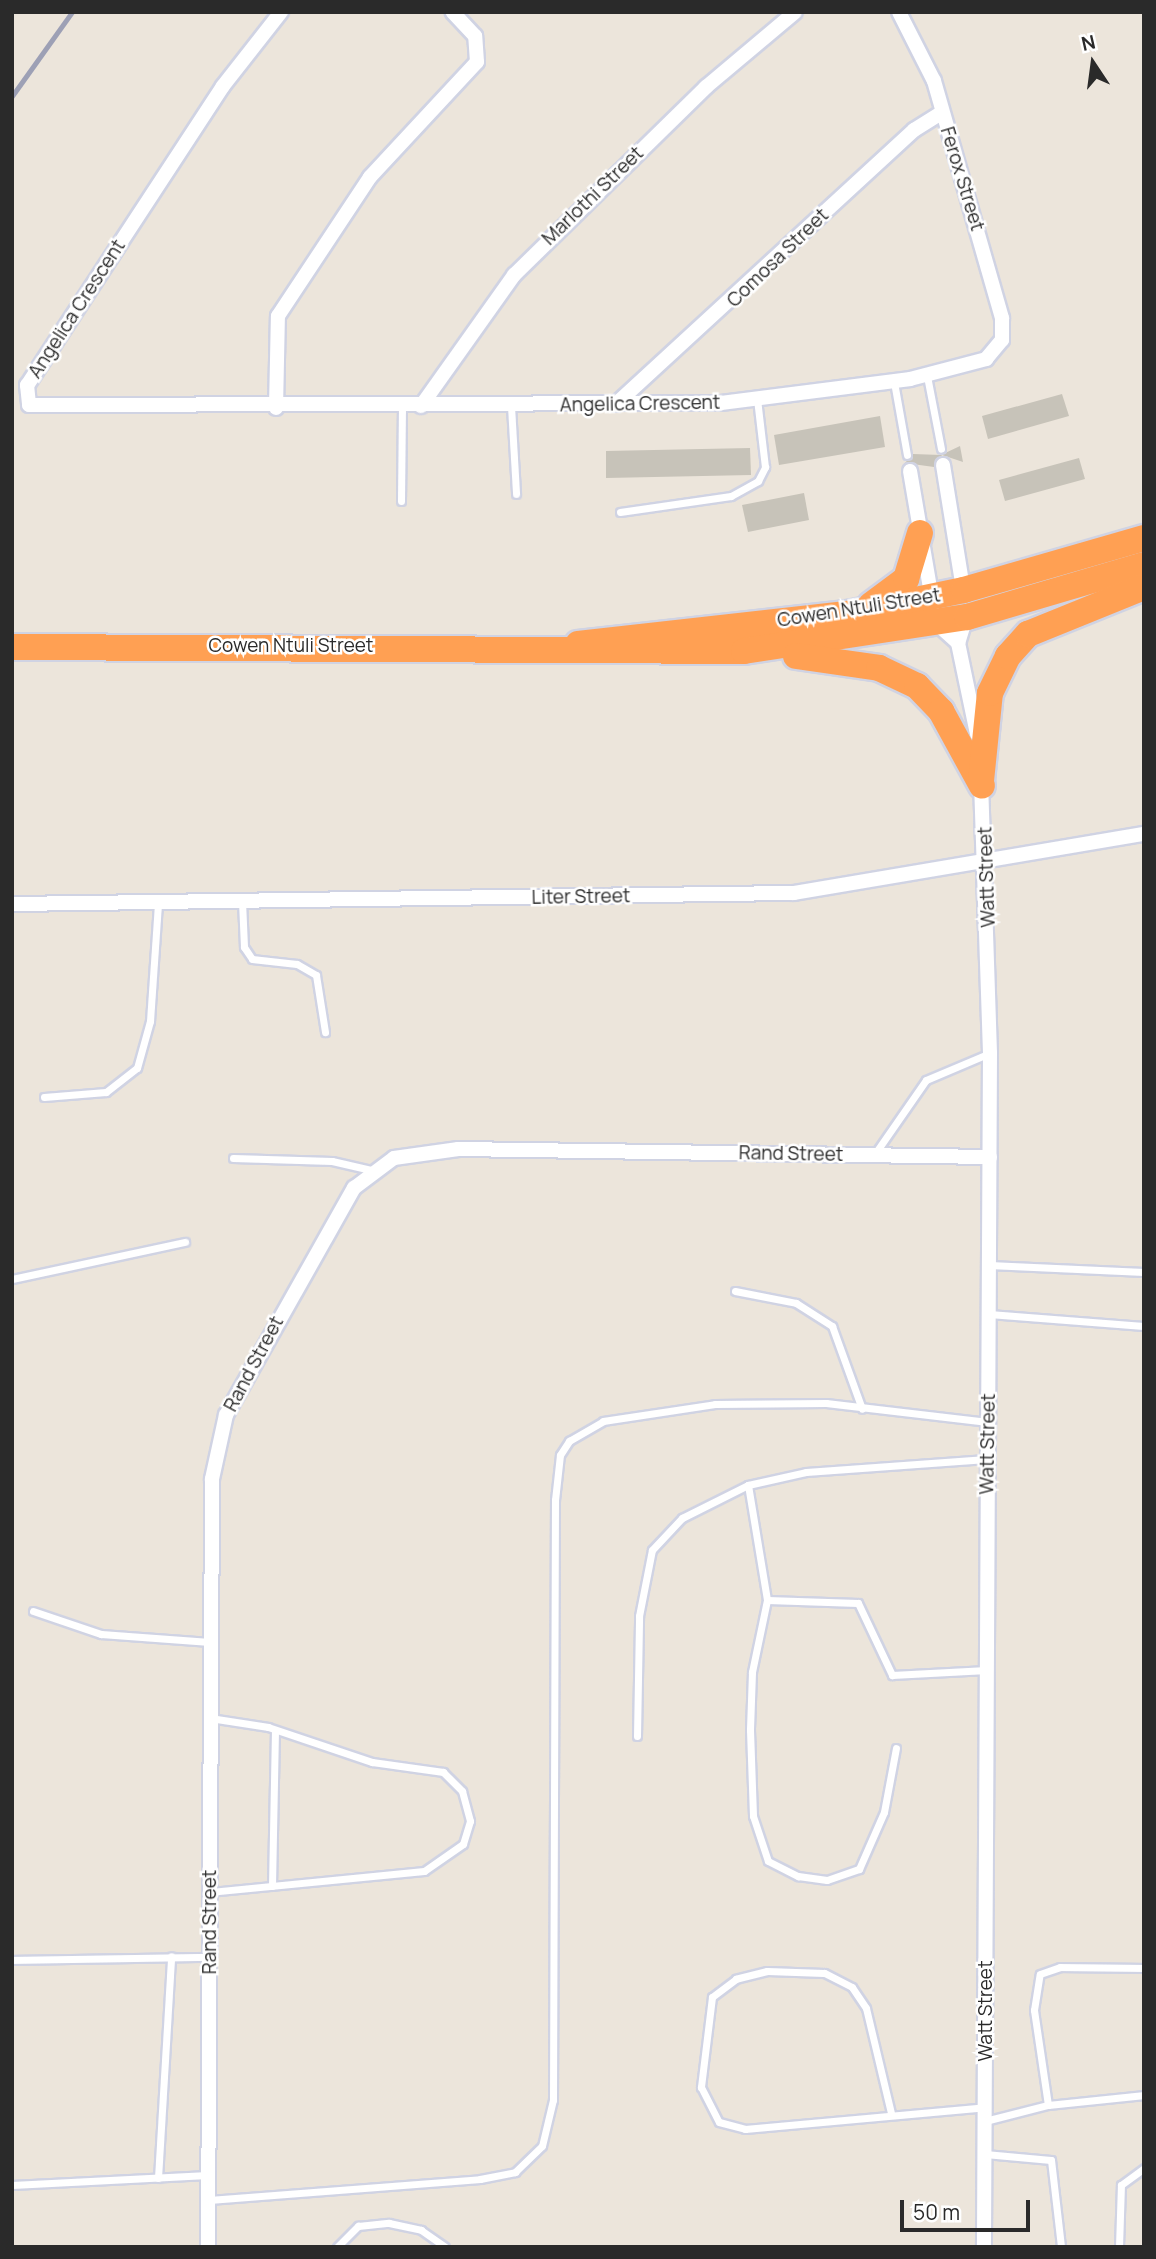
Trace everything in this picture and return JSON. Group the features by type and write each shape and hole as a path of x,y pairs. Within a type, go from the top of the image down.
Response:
{"highway":[{"path":"853,613 906,579 920,533"},
{"name":"Cowen Ntuli Street","path":"569,647 617,635 853,613 964,590 1144,538"},
{"name":"Cowen Ntuli Street","path":"12,647 569,647 615,654 744,651 936,624 1144,565"},
{"path":"981,783 990,693 1008,656 1028,634 1144,587"},
{"path":"744,651 858,664 917,686 942,711 981,783"}],"street":[{"name":"Angelica Crescent","path":"281,12 223,86 25,391 33,408 511,406 757,399 927,376 972,365 996,351"},
{"path":"276,408 278,316 379,166 477,62 475,36 453,12"},
{"name":"Marlothi Street","path":"421,406 514,275 696,96 795,12"},
{"name":"Ferox Street","path":"899,12 930,71 1002,318 996,351"},
{"name":"Comosa Street","path":"616,404 914,130 941,113"},
{"name":"Watt Street","path":"943,465 964,590 967,617 958,643 981,783 989,862 984,2247"},
{"path":"910,471 936,624 958,643"},
{"name":"Liter Street","path":"12,904 781,893 989,862 1144,834"},
{"name":"Rand Street","path":"208,2247 212,1479 226,1415 337,1215 371,1170 394,1158 458,1149 990,1157"}],"lane":[{"path":"927,376 941,449"},
{"path":"894,382 907,455"},
{"path":"620,512 731,496 758,481 765,467 757,399"},
{"path":"401,501 402,406"},
{"path":"511,406 516,494"},
{"path":"242,901 248,954 316,975 325,1032"},
{"path":"44,1097 107,1092 137,1068 150,1021 158,902"},
{"path":"873,1155 926,1080 990,1053"},
{"path":"233,1158 332,1161 371,1170"},
{"path":"12,1279 185,1242"},
{"path":"989,1265 1144,1272"},
{"path":"735,1291 796,1303 832,1326 862,1409"},
{"path":"989,1314 1144,1326"},
{"path":"208,2200 467,2180 515,2172 533,2160 553,2100 555,1500 560,1455 581,1430 665,1409 782,1403 988,1422"},
{"path":"637,1736 639,1616 652,1549 682,1518 748,1485 806,1472 987,1459"},
{"path":"748,1485 767,1600 752,1672 750,1730 753,1816 768,1861 797,1876 827,1880 859,1869 884,1812 896,1748"},
{"path":"767,1600 858,1603 892,1675 988,1670"},
{"path":"33,1611 101,1634 210,1642"},
{"path":"210,1718 275,1730 372,1762 443,1772 463,1791 470,1821 463,1844 424,1871 210,1892"},
{"path":"272,1886 275,1730"},
{"path":"158,2178 171,1956"},
{"path":"12,1960 210,1957"},
{"path":"1048,2105 1034,2010 1040,1974 1060,1967 1144,1968"},
{"path":"891,2113 866,2008 852,1987 824,1973 767,1971 736,1979 712,1997 701,2087 719,2122 745,2129 891,2113 985,2114 1144,2095"},
{"path":"985,2154 1051,2160 1061,2247"},
{"path":"1119,2247 1121,2185 1144,2168"},
{"path":"12,2185 208,2175"},
{"path":"337,2247 358,2226 382,2223 421,2230 445,2247"}],"building":[{"path":"1062,394 1069,416 988,439 982,416"},
{"path":"880,416 885,447 779,465 774,435"},
{"path":"960,446 963,462 942,455 934,467 905,463 913,454 941,455"},
{"path":"750,448 751,475 606,478 606,451"},
{"path":"1079,458 1085,479 1005,501 999,480"},
{"path":"804,493 809,520 748,532 742,505"}],"railway":[{"path":"12,96 72,12"}]}
